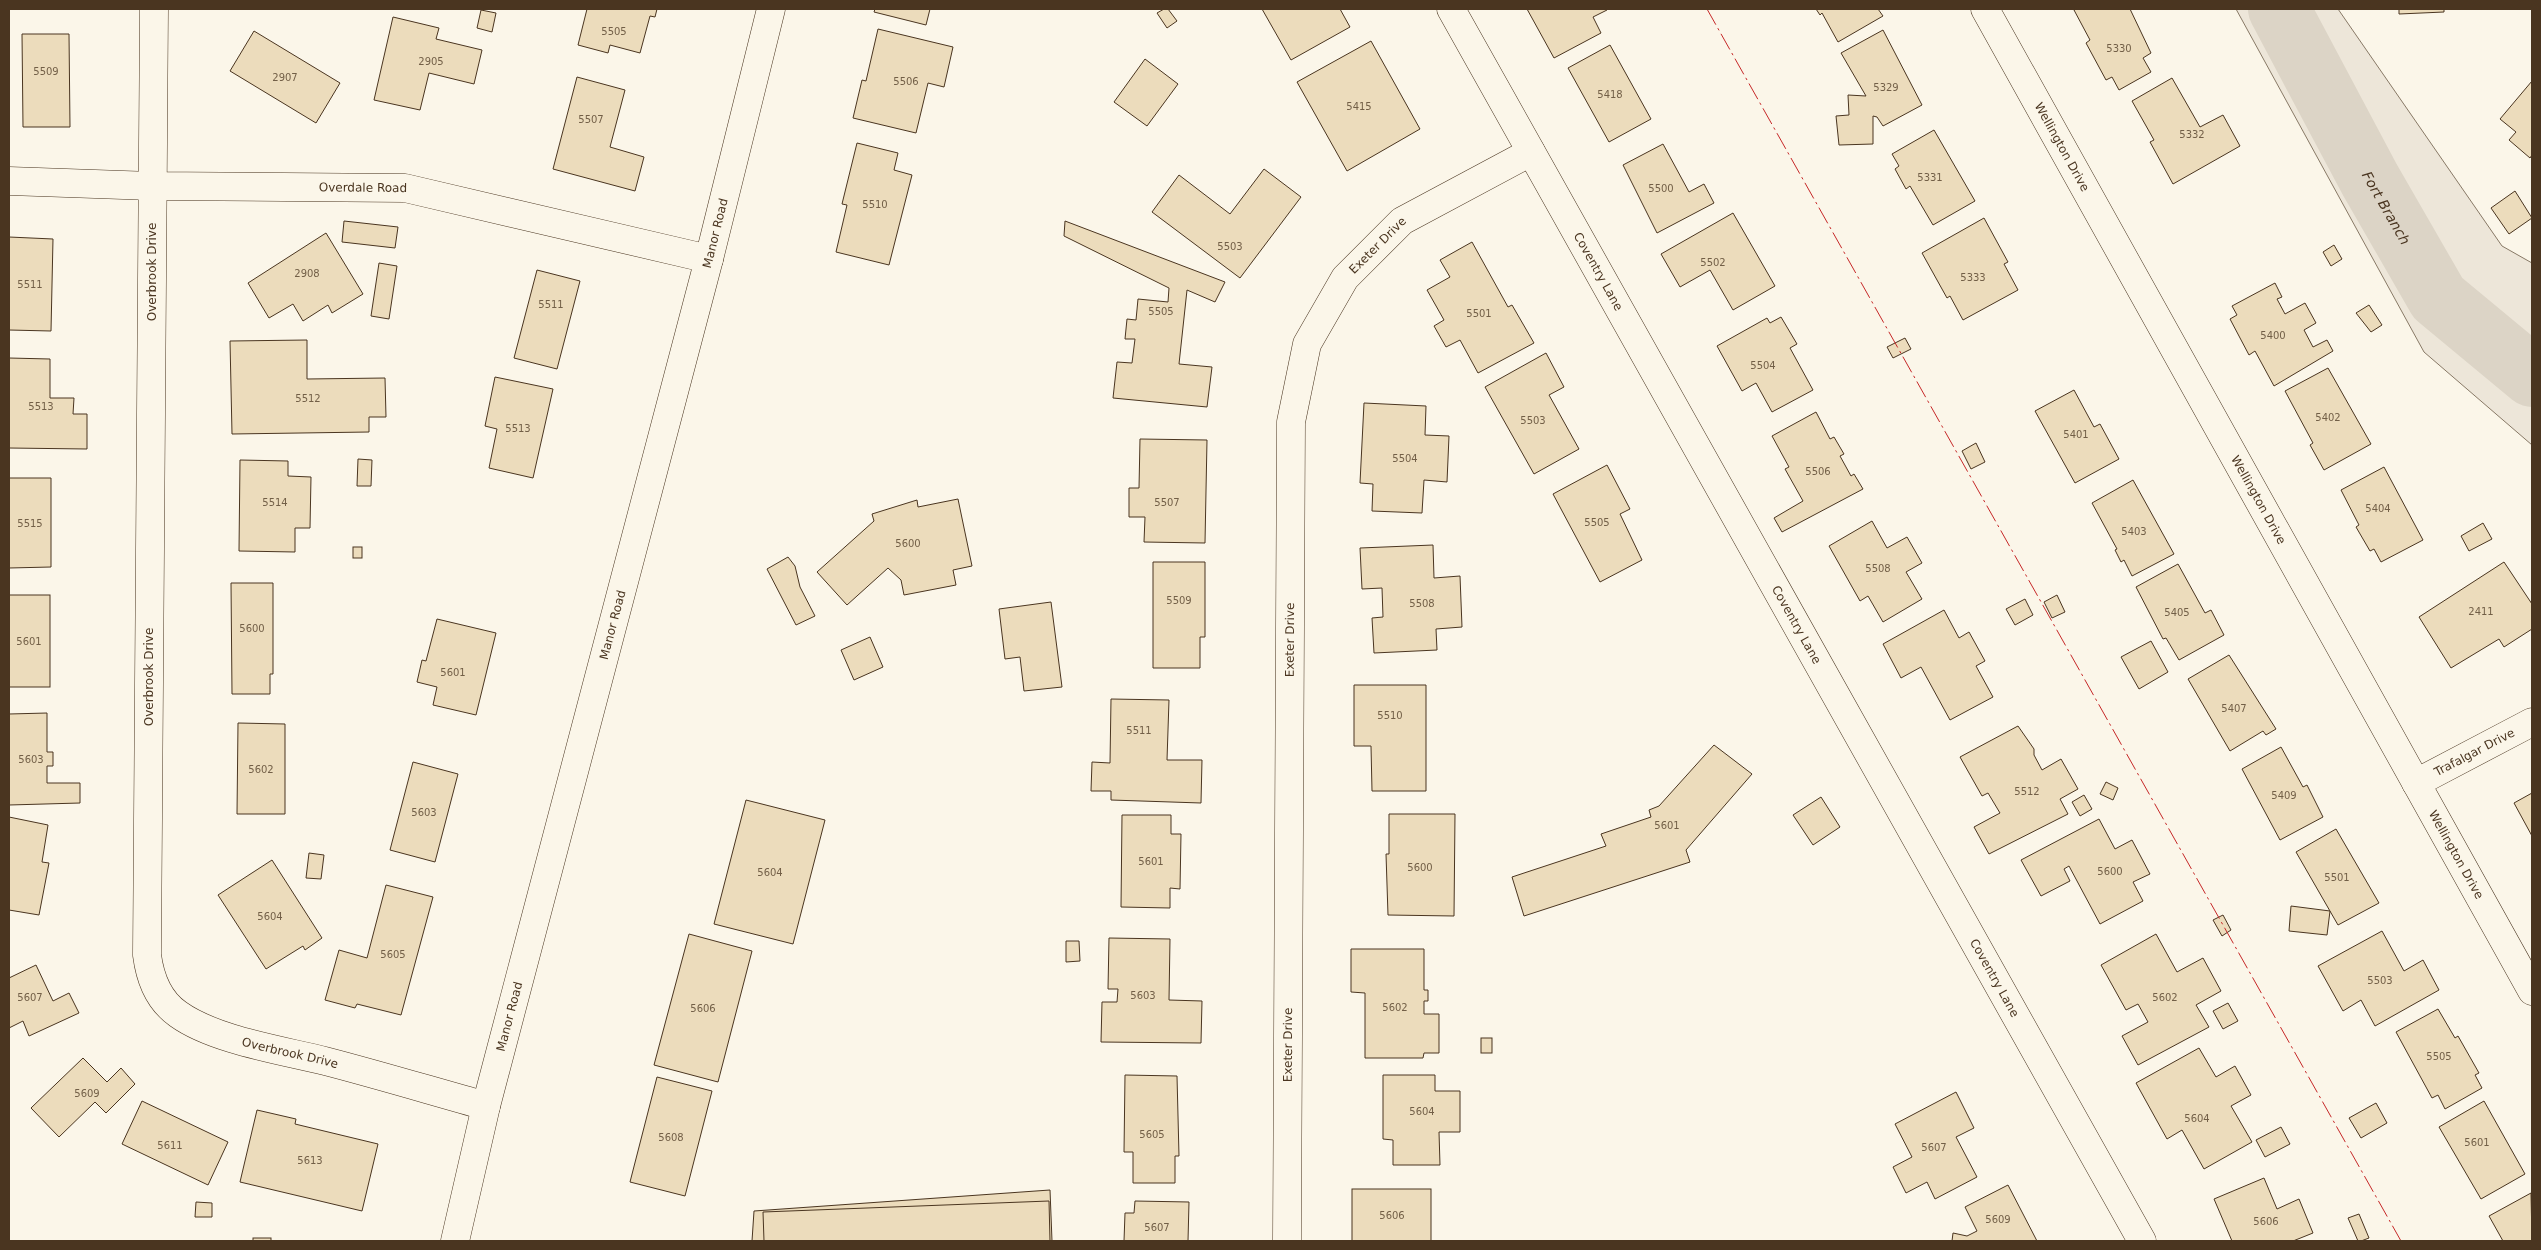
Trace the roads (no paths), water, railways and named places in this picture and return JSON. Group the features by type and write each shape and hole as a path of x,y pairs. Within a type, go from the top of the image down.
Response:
{"street":[{"name":"Overbrook Drive","path":"154,9 147,955 154,985 163,999 176,1012 192,1023 248,1042 486,1106"},
{"name":"Manor Road","path":"454,1241 486,1106 709,259 771,9"},
{"name":"Coventry Lane","path":"1451,9 2142,1241"},
{"name":"Wellington Drive","path":"1985,9 2532,991"},
{"name":"Exeter Drive","path":"1287,1241 1291,422 1307,344 1344,278 1402,221 1531,152"},
{"name":"Overdale Road","path":"9,181 152,186 405,188 709,259"},
{"name":"Trafalgar Drive","path":"2416,783 2532,722"}],"waterway":[{"name":"Fort Branch","path":"2279,9 2370,180 2438,298 2532,376"}]}
